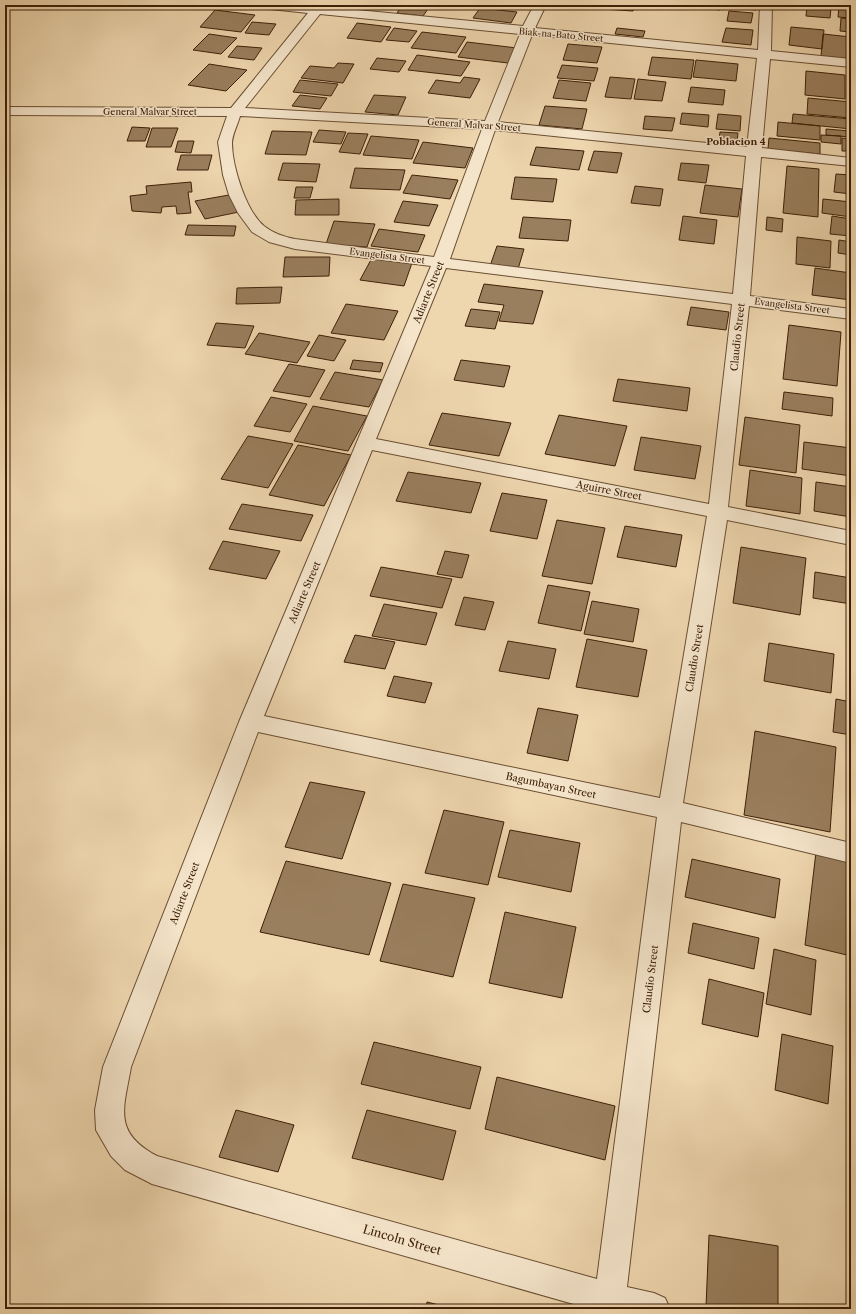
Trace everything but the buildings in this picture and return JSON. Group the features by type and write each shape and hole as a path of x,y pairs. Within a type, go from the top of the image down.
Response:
{"street":[{"name":"Biak-na-Bato Street","path":"270,5 319,8 527,32 851,63"},
{"name":"Adiarte Street","path":"152,1170 135,1160 121,1146 110,1130 109,1110 117,1067 250,722 440,263 490,125 527,32 540,5"},
{"name":"Claudio Street","path":"610,1304 670,810 718,512 741,300 764,54 766,5"},
{"name":"Evangelista Street","path":"319,8 235,112 225,142 227,161 237,196 246,213 258,229 275,239 296,244 440,263 851,314"},
{"name":"General Malvar Street","path":"5,110 95,112 235,112 490,125 851,162"},
{"name":"Aguirre Street","path":"366,443 851,538"},
{"name":"Bagumbayan Street","path":"250,722 670,810 851,853"},
{"name":"Lincoln Street","path":"152,1170 610,1304 654,1309"}],"district":[{"name":"Poblacion 4","path":"736,141"}]}
